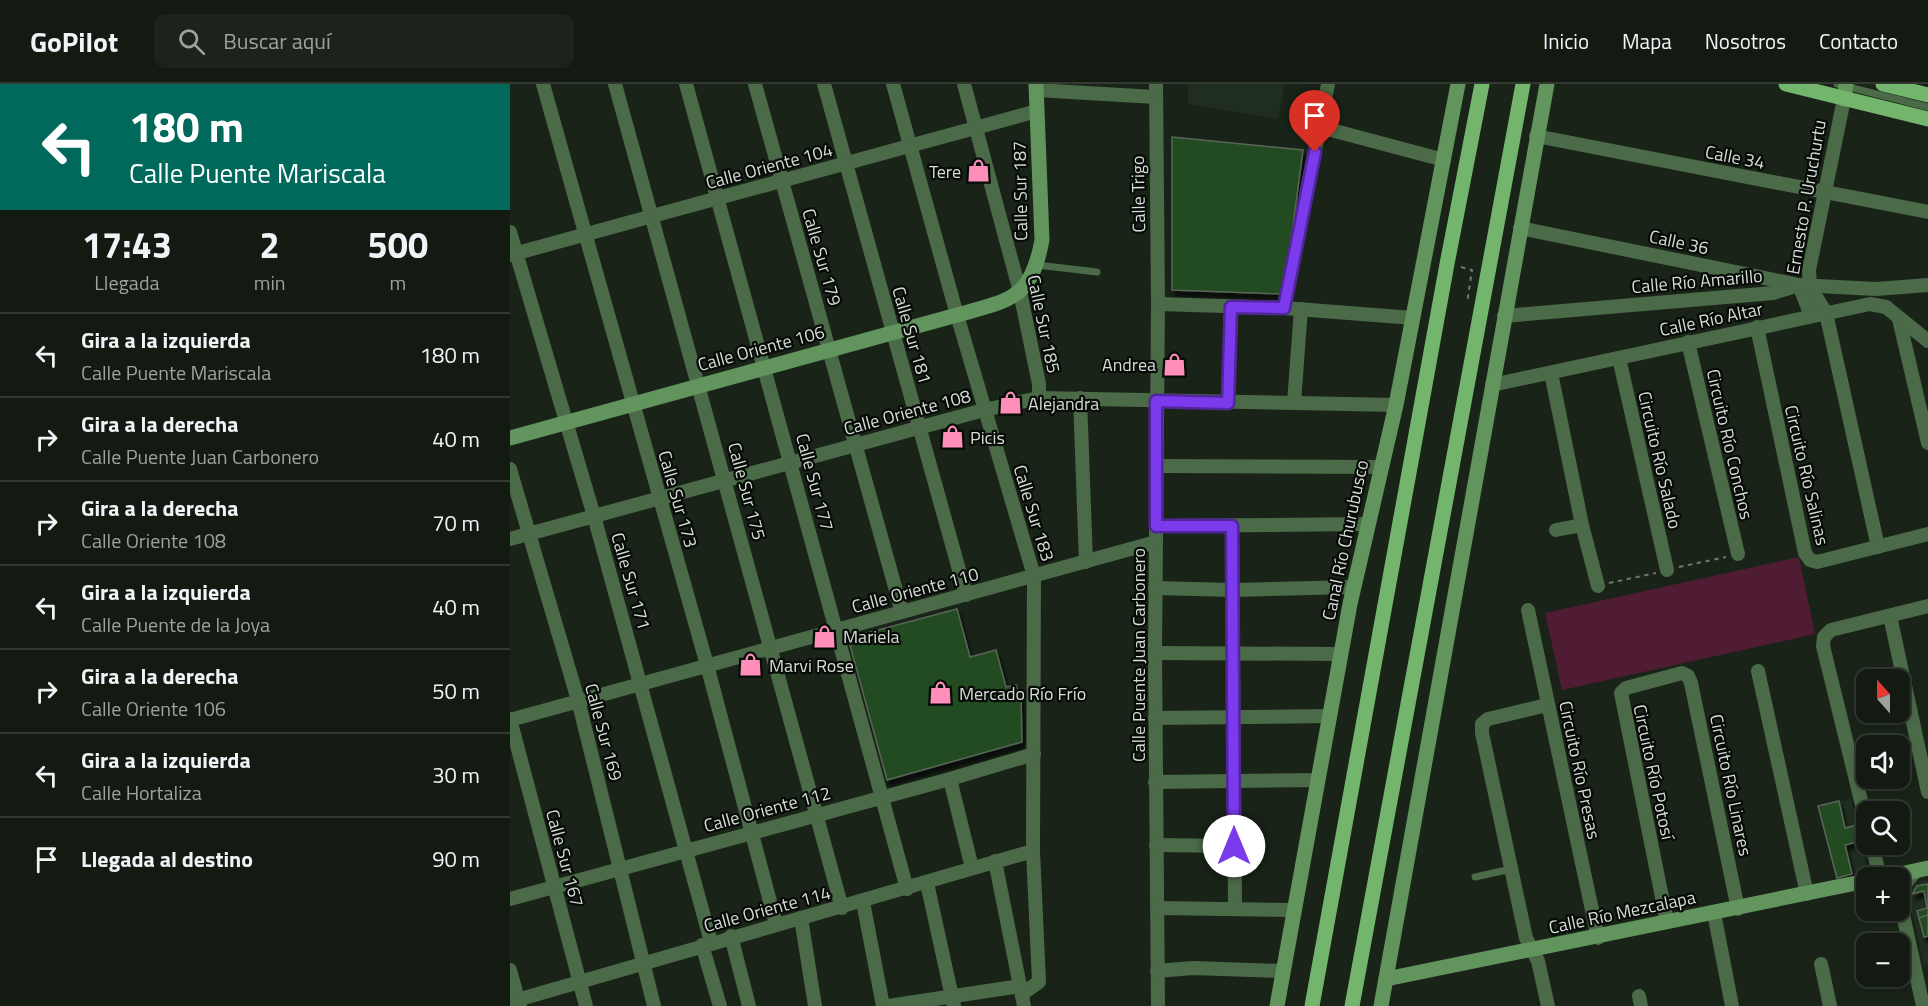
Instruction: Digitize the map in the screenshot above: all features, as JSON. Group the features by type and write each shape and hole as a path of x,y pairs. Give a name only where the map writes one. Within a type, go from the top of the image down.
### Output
{"main road":[{"path":"1312,1006 1446,264 1482,84"},
{"path":"1352,1006 1523,84"},
{"path":"1786,84 1843,88 1928,119"},
{"path":"1883,84 1928,94"}],"street":[{"name":"Calle Sur 173","path":"543,84 707,665 776,924"},
{"name":"Calle Sur 175","path":"615,84 842,908"},
{"name":"Calle Sur 177","path":"686,84 907,890"},
{"name":"Calle Sur 179","path":"755,84 853,445 902,612"},
{"name":"Calle Sur 181","path":"824,84 966,595"},
{"name":"Calle Sur 183","path":"894,84 984,410 1034,576 1033,851 1039,982 1022,995"},
{"name":"Calle Sur 185","path":"964,84 1020,292 1039,384 1039,398"},
{"path":"1284,308 1328,84"},
{"name":"Canal Río Churubusco","path":"1277,1006 1354,587 1396,405 1458,84"},
{"path":"1381,1006 1547,84"},
{"path":"1036,87 1155,91"},
{"name":"Calle Sur 187","path":"1020,292 1038,265 1042,240 1036,87"},
{"name":"Ernesto P. Uruchurtu","path":"1826,313 1805,286 1843,88"},
{"name":"Calle Trigo","path":"1155,91 1158,304"},
{"name":"Calle Oriente 104","path":"513,254 1037,111"},
{"path":"1320,127 1444,160"},
{"name":"Calle 34","path":"1536,136 1928,212"},
{"name":"Calle 36","path":"1520,228 1805,286"},
{"name":"Calle Sur 171","path":"510,232 513,254 594,516 641,683 686,850 720,1006"},
{"name":"Calle Río Amarillo","path":"1504,316 1773,293 1805,286 1876,289 1928,285"},
{"path":"1805,286 1810,316"},
{"name":"Calle Oriente 106","path":"510,438 957,315 1005,301 1020,292"},
{"path":"1158,304 1284,308 1413,318"},
{"name":"Calle Puente Juan Carbonero","path":"1158,304 1155,588 1158,1006"},
{"name":"Calle Río Altar","path":"1492,385 1870,304 1886,308 1928,340"},
{"path":"1228,403 1231,307"},
{"path":"1294,402 1301,309"},
{"path":"1826,313 1878,547"},
{"path":"1899,319 1928,443"},
{"name":"Circuito Río Salinas","path":"1757,327 1805,553 1810,560 1817,562 1928,534"},
{"name":"Circuito Río Conchos","path":"1688,342 1738,554"},
{"name":"Circuito Río Salado","path":"1619,358 1667,570"},
{"path":"1551,373 1582,525 1598,586"},
{"name":"Calle Oriente 108","path":"510,539 919,427 1039,398 1396,405"},
{"path":"1080,398 1086,562"},
{"path":"1156,466 1381,467"},
{"name":"Calle Sur 169","path":"510,469 578,700 654,1006"},
{"path":"1156,526 1367,524"},
{"path":"1556,530 1582,525"},
{"path":"1232,526 1235,908"},
{"name":"Calle Oriente 110","path":"510,720 1156,543"},
{"path":"1155,588 1233,590 1354,587"},
{"path":"1861,801 1823,646 1824,637 1831,630 1928,606"},
{"name":"Circuito Río Presas","path":"1528,610 1598,938"},
{"path":"1890,616 1928,792"},
{"path":"1155,653 1341,654"},
{"path":"1758,671 1807,894"},
{"name":"Circuito Río Linares","path":"1682,674 1688,676 1691,682 1738,909"},
{"name":"Circuito Río Potosí","path":"1667,922 1621,693 1626,688 1682,674"},
{"path":"1547,705 1488,719 1482,724 1482,733 1526,938 1538,961 1548,1006"},
{"path":"1155,718 1330,716"},
{"name":"Calle Sur 167","path":"510,720 586,1006"},
{"name":"Calle Oriente 112","path":"510,899 1034,754"},
{"path":"950,779 972,868"},
{"path":"1155,782 1318,780"},
{"path":"1156,845 1234,846"},
{"name":"Calle Oriente 114","path":"516,1002 731,936 907,890 994,861 1033,851"},
{"path":"888,1006 1022,995 994,861"},
{"path":"1922,870 1903,886 1900,901 1923,1006"},
{"path":"927,883 953,1001"},
{"name":"Calle Río Mezcalapa","path":"1386,979 1598,938 1856,883"},
{"path":"863,902 884,1006"},
{"path":"1158,908 1294,910"},
{"path":"1714,913 1732,1006"},
{"path":"801,918 815,1006"},
{"path":"731,936 749,1006"},
{"path":"1821,964 1830,1006"},
{"path":"1157,971 1193,968 1282,971"},
{"path":"510,970 516,1002"}],"lane":[{"path":"1843,88 1928,107"},
{"path":"1038,265 1097,272"},
{"path":"1475,877 1511,869"}],"path":[{"path":"1446,264 1472,270 1466,312"}],"shaded area":[{"path":"1188,84 1285,84 1278,119 1188,104"},
{"path":"1799,557 1815,634 1562,690 1545,613"},
{"path":"1851,799 1856,820 1856,855 1864,855 1866,863 1864,867 1856,867 1856,873 1836,879 1818,806"},
{"path":"1928,880 1928,966 1924,967 1910,901 1910,889 1915,883"}],"building":[{"path":"1172,137 1303,150 1284,294 1172,290"},
{"name":"Mercado Río Frío","path":"957,609 970,657 996,650 1006,687 1016,685 1021,699 1022,742 887,780 848,638"},
{"path":"1839,801 1845,828 1856,825 1856,842 1845,845 1852,874 1837,878 1818,806"},
{"path":"1928,884 1928,915 1919,918 1917,911 1927,908 1924,891 1912,894 1917,886"},
{"path":"1928,915 1928,936 1924,937 1919,918"}],"place":[{"name":"Tere","path":"979,171"},
{"name":"Andrea","path":"1174,364"},
{"name":"Alejandra","path":"1010,403"},
{"name":"Picis","path":"952,437"},
{"name":"Mariela","path":"825,636"},
{"name":"Marvi Rose","path":"751,665"},
{"name":"Mercado Río Frío","path":"941,693"}],"route":[{"path":"1234,846 1232,526 1156,526 1156,401 1228,403 1231,307 1284,308 1315,152"}]}
